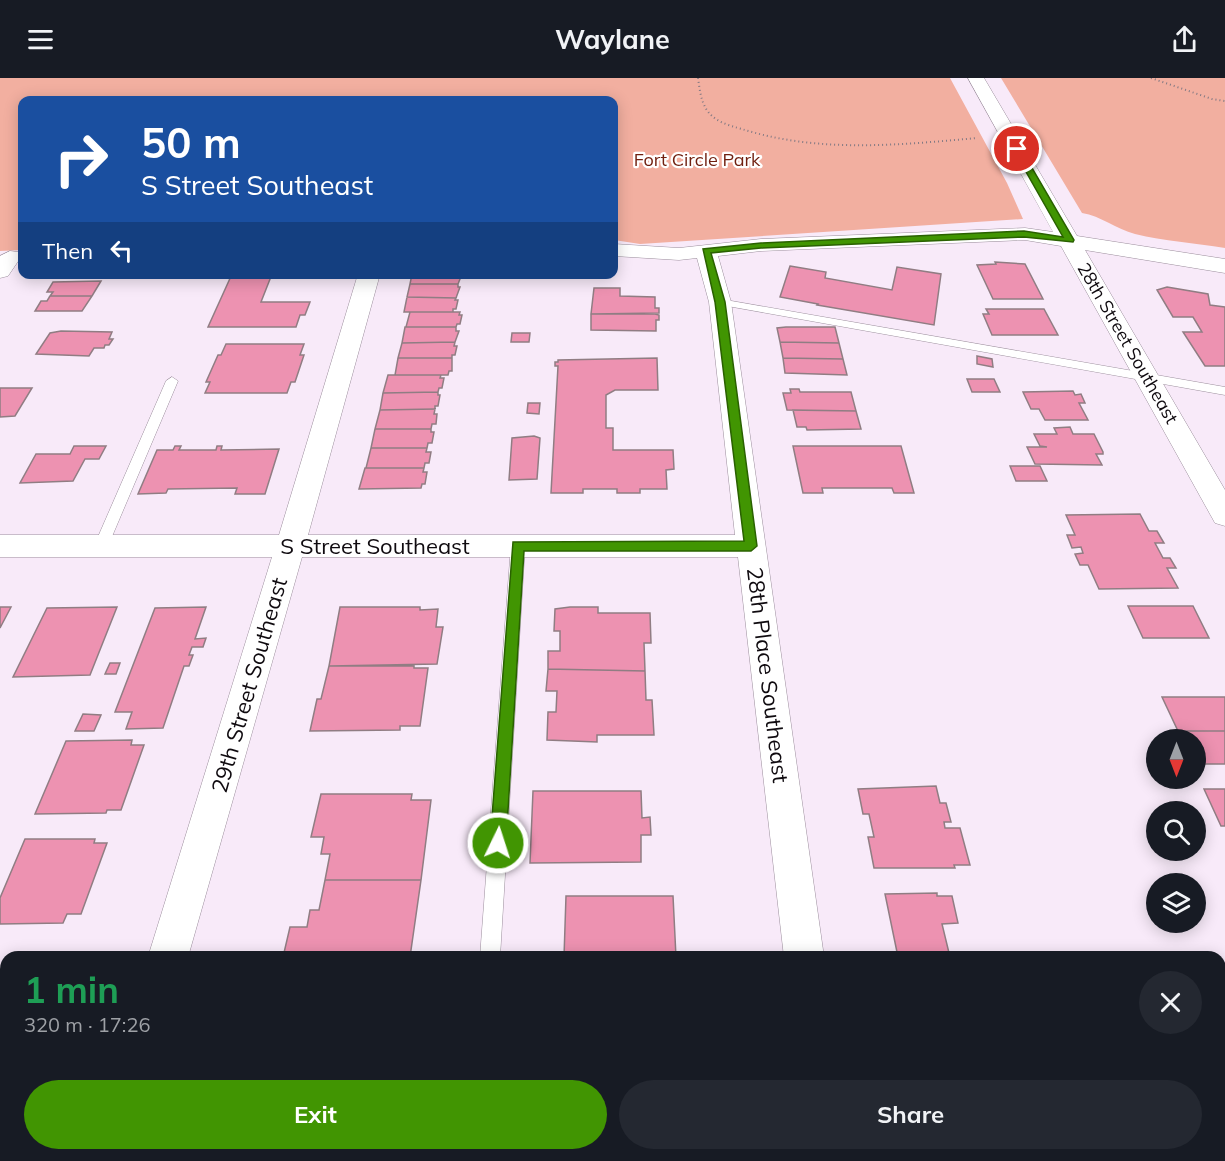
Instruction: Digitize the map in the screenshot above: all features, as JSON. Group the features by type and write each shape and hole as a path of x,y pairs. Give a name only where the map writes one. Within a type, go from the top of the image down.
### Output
{"street":[{"name":"28th Street Southeast","path":"976,78 1225,515"},
{"path":"618,250 679,254 761,245 1024,234 1225,266"},
{"name":"28th Place Southeast","path":"706,251 720,302 803,951"},
{"name":"29th Street Southeast","path":"170,951 368,279"},
{"name":"S Street Southeast","path":"0,546 751,546"}],"lane":[{"path":"720,302 1225,391"},
{"path":"101,546 172,381"},
{"path":"490,951 518,546"}],"path":[{"path":"698,78 700,98 712,116 752,133 811,143 877,146 977,138"},
{"path":"1151,78 1212,99 1225,101"}],"green space":[{"name":"Fort Circle Park","path":"0,78 950,78 1007,183 1023,219 640,244 618,241 618,96 18,96 18,250 0,251"},
{"path":"1001,78 1225,78 1225,248 1135,234 1082,213"}],"building":[{"path":"995,262 1025,264 1043,299 993,299 977,265 996,264"},
{"path":"790,266 826,272 825,278 892,290 897,267 941,274 934,325 780,297"},
{"path":"230,279 270,279 261,302 310,302 305,315 300,315 296,327 208,327"},
{"path":"411,279 460,279 458,284 410,284"},
{"path":"101,281 92,296 50,296 53,292 47,292 53,282"},
{"path":"410,284 458,284 460,287 456,298 407,297"},
{"path":"1167,287 1208,294 1210,305 1225,307 1225,366 1205,366 1183,332 1202,332 1193,317 1173,317 1157,290"},
{"path":"594,288 620,288 620,296 655,297 655,308 659,308 659,313 591,314"},
{"path":"50,296 92,296 82,311 35,311 41,301 47,301"},
{"path":"407,297 456,298 455,300 458,300 453,312 404,312"},
{"path":"986,309 1044,309 1058,335 992,335 983,314 989,314"},
{"path":"410,312 460,312 459,315 462,315 460,324 456,327 406,327"},
{"path":"591,314 655,314 659,315 659,320 656,320 656,331 591,330"},
{"path":"405,327 456,327 456,331 459,331 455,342 402,343"},
{"path":"835,327 839,343 780,342 777,328"},
{"path":"61,331 112,332 109,339 113,339 104,348 94,348 89,356 36,354 50,333"},
{"path":"512,333 530,333 529,342 511,342"},
{"path":"455,342 454,346 457,346 452,358 398,358 402,343"},
{"path":"780,342 839,343 843,359 783,358"},
{"path":"226,344 304,344 300,355 304,355 295,382 291,382 287,393 205,393 210,382 206,382 218,355 221,355"},
{"path":"977,356 992,359 993,367 977,364"},
{"path":"398,358 452,358 452,371 449,371 448,375 395,375"},
{"path":"657,358 658,390 615,390 606,395 606,428 613,428 613,450 673,450 674,469 666,470 667,489 640,489 640,493 617,493 617,489 583,489 583,493 551,493 558,366 555,366 555,362 558,360"},
{"path":"783,358 843,359 847,375 785,373"},
{"path":"388,375 441,375 440,378 444,378 442,388 439,388 438,392 383,393"},
{"path":"967,379 994,379 1000,392 972,392"},
{"path":"0,388 32,388 15,416 0,417"},
{"path":"790,389 799,389 800,392 851,392 856,411 787,410 783,393 791,393"},
{"path":"1073,391 1075,395 1081,394 1085,403 1079,403 1088,420 1045,420 1039,409 1031,409 1023,392"},
{"path":"438,392 440,395 438,406 435,406 435,409 380,410 383,393"},
{"path":"528,403 540,403 539,414 527,413"},
{"path":"435,409 436,424 432,424 431,429 375,429 380,410"},
{"path":"793,410 856,411 861,429 807,430 806,427 797,427"},
{"path":"1070,427 1073,434 1094,434 1103,452 1103,454 1096,454 1102,465 1035,464 1027,447 1047,447 1040,446 1034,434 1057,434 1054,428"},
{"path":"375,429 431,429 431,432 434,432 432,443 428,443 427,448 371,448"},
{"path":"534,436 540,438 537,479 509,480 512,438"},
{"path":"74,446 106,446 99,459 85,459 73,481 20,483 36,454 70,454"},
{"path":"175,446 181,446 179,450 216,450 217,446 222,446 221,450 279,449 265,494 235,494 237,488 168,489 166,493 138,494 157,450 173,450"},
{"path":"793,446 901,446 914,493 894,493 892,488 822,488 823,493 803,493"},
{"path":"371,448 427,448 426,452 431,452 429,463 425,463 424,468 366,468"},
{"path":"1010,466 1040,466 1047,481 1016,481"},
{"path":"365,468 424,468 423,472 427,472 425,484 422,484 421,488 359,489"},
{"path":"1140,514 1149,531 1157,531 1164,543 1155,543 1163,558 1170,558 1176,568 1167,568 1178,588 1099,589 1088,565 1080,565 1075,554 1083,553 1081,547 1072,548 1067,535 1075,535 1066,515"},
{"path":"1128,606 1193,606 1209,638 1143,638"},
{"path":"0,607 11,607 0,628"},
{"path":"117,607 90,675 13,677 47,608"},
{"path":"206,607 195,639 206,638 203,647 192,647 189,655 193,655 189,666 184,666 163,728 126,729 132,712 115,712 155,608"},
{"path":"340,607 438,609 436,627 443,627 437,664 329,666"},
{"path":"598,607 598,613 650,613 651,643 644,643 645,671 548,669 548,651 560,651 560,631 554,631 555,609"},
{"path":"110,663 120,663 116,674 105,674"},
{"path":"329,666 428,668 420,726 400,726 400,730 310,731 317,699 321,699"},
{"path":"548,669 645,671 646,700 652,700 654,735 597,735 597,742 547,740 548,712 556,712 557,691 546,691"},
{"path":"1162,697 1225,697 1225,731 1177,729"},
{"path":"83,714 101,715 94,731 75,731"},
{"path":"1206,731 1225,731 1225,764 1206,764"},
{"path":"132,740 131,745 144,745 121,810 107,810 106,813 35,814 66,741"},
{"path":"936,786 940,803 946,803 951,822 944,822 945,828 960,828 970,865 954,865 955,868 874,868 868,837 874,837 869,814 863,814 858,789"},
{"path":"1204,789 1225,789 1225,826 1221,826"},
{"path":"533,791 641,791 642,818 650,817 651,835 641,835 641,862 530,863"},
{"path":"321,794 412,794 411,800 431,800 421,880 325,880 330,854 321,854 324,837 311,837"},
{"path":"25,839 95,839 94,843 107,843 81,914 67,914 63,923 0,924 0,898"},
{"path":"325,880 421,880 411,951 284,951 290,927 307,927 310,910 319,910"},
{"path":"937,893 937,896 952,896 958,923 942,924 949,951 897,951 885,894"},
{"path":"566,896 673,896 676,951 564,951"}],"route":[{"path":"498,843 518,546 751,546 720,302 706,251 761,245 1024,234 1069,240 1017,149"}]}
